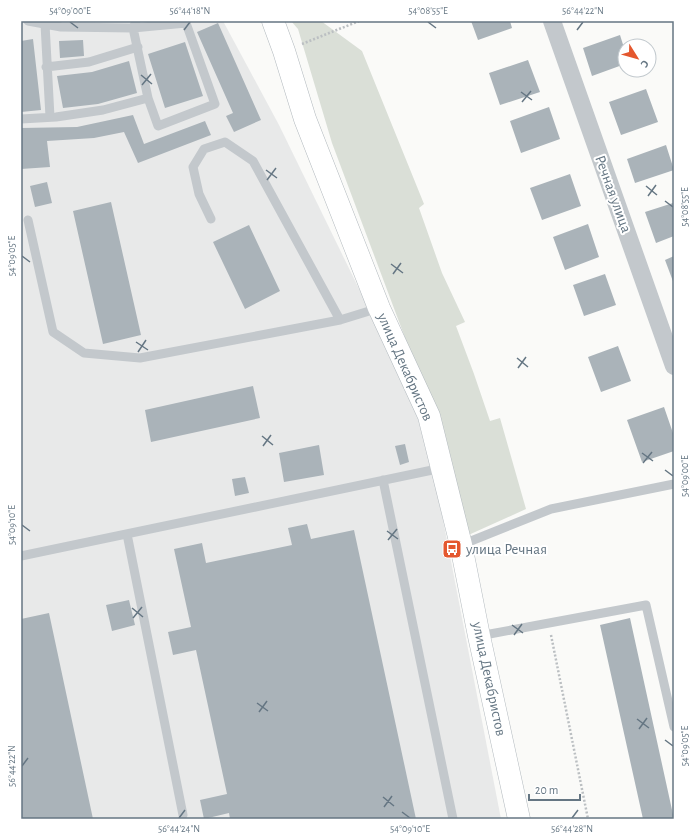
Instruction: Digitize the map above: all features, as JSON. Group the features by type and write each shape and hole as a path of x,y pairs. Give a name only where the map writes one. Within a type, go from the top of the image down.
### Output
{"street":[{"name":"улица Декабристов","path":"273,21 305,119 379,308 429,416 461,545 479,636 520,819"},
{"name":"Речная улица","path":"552,21 674,366"}],"lane":[{"path":"28,21 61,27 134,24 186,23 215,104 158,126 148,98 134,24"},
{"path":"44,24 50,117"},
{"path":"46,67 88,62 138,47"},
{"path":"21,119 103,110 148,98"},
{"path":"211,219 199,194 193,166 204,149 225,142 253,161 340,320"},
{"path":"28,220 53,332 84,353 140,358 340,320 379,308"},
{"path":"21,556 442,468"},
{"path":"383,480 453,819"},
{"path":"461,545 551,509 674,484"},
{"path":"126,534 183,815"},
{"path":"479,636 646,605 674,727"}],"path":[{"path":"284,51 359,21"},
{"path":"548,623 588,819"}],"shaded area":[{"path":"21,21 223,21 279,125 424,422 501,819 21,819"},
{"path":"291,21 321,21 362,51 424,204 419,208 442,273 465,322 456,326 490,421 500,418 526,509 464,537 434,415 332,143 298,29"}],"building":[{"path":"471,21 510,21 512,28 478,40"},
{"path":"218,23 261,120 234,132 226,116 233,113 197,32"},
{"path":"620,35 621,38 617,38 617,67 592,76 583,48"},
{"path":"33,39 41,110 21,112 21,41"},
{"path":"83,40 84,56 60,58 59,41"},
{"path":"185,42 203,96 165,108 148,54"},
{"path":"528,60 540,92 500,105 489,73"},
{"path":"129,61 137,93 98,104 63,108 57,76 92,72"},
{"path":"646,89 658,122 621,135 609,102"},
{"path":"549,107 560,139 521,153 510,121"},
{"path":"133,115 144,144 205,121 211,135 138,163 124,132 94,138 47,141 50,167 21,169 21,128 77,127"},
{"path":"666,145 674,170 635,183 627,159"},
{"path":"570,174 581,206 542,220 530,188"},
{"path":"47,182 52,203 35,207 30,186"},
{"path":"111,202 141,335 103,344 73,211"},
{"path":"673,203 674,236 656,243 645,212"},
{"path":"588,224 599,257 565,270 553,237"},
{"path":"249,225 280,291 245,309 213,242"},
{"path":"674,256 674,284 665,260"},
{"path":"605,274 616,305 584,316 573,285"},
{"path":"618,346 631,381 601,392 588,357"},
{"path":"253,386 260,418 151,442 145,410"},
{"path":"664,407 674,436 674,451 642,462 627,420"},
{"path":"405,444 409,462 400,465 395,446"},
{"path":"319,445 324,475 284,482 279,453"},
{"path":"245,477 249,493 235,496 232,479"},
{"path":"307,524 311,539 354,530 416,819 230,819 229,813 204,819 200,800 227,794 196,650 173,655 168,632 191,627 174,549 202,543 206,563 292,545 288,528"},
{"path":"129,600 135,625 112,631 106,605"},
{"path":"49,613 93,819 21,819 21,619"},
{"path":"630,618 674,819 643,819 600,625"}],"place":[{"name":"улица Речная","path":"452,549"}]}
